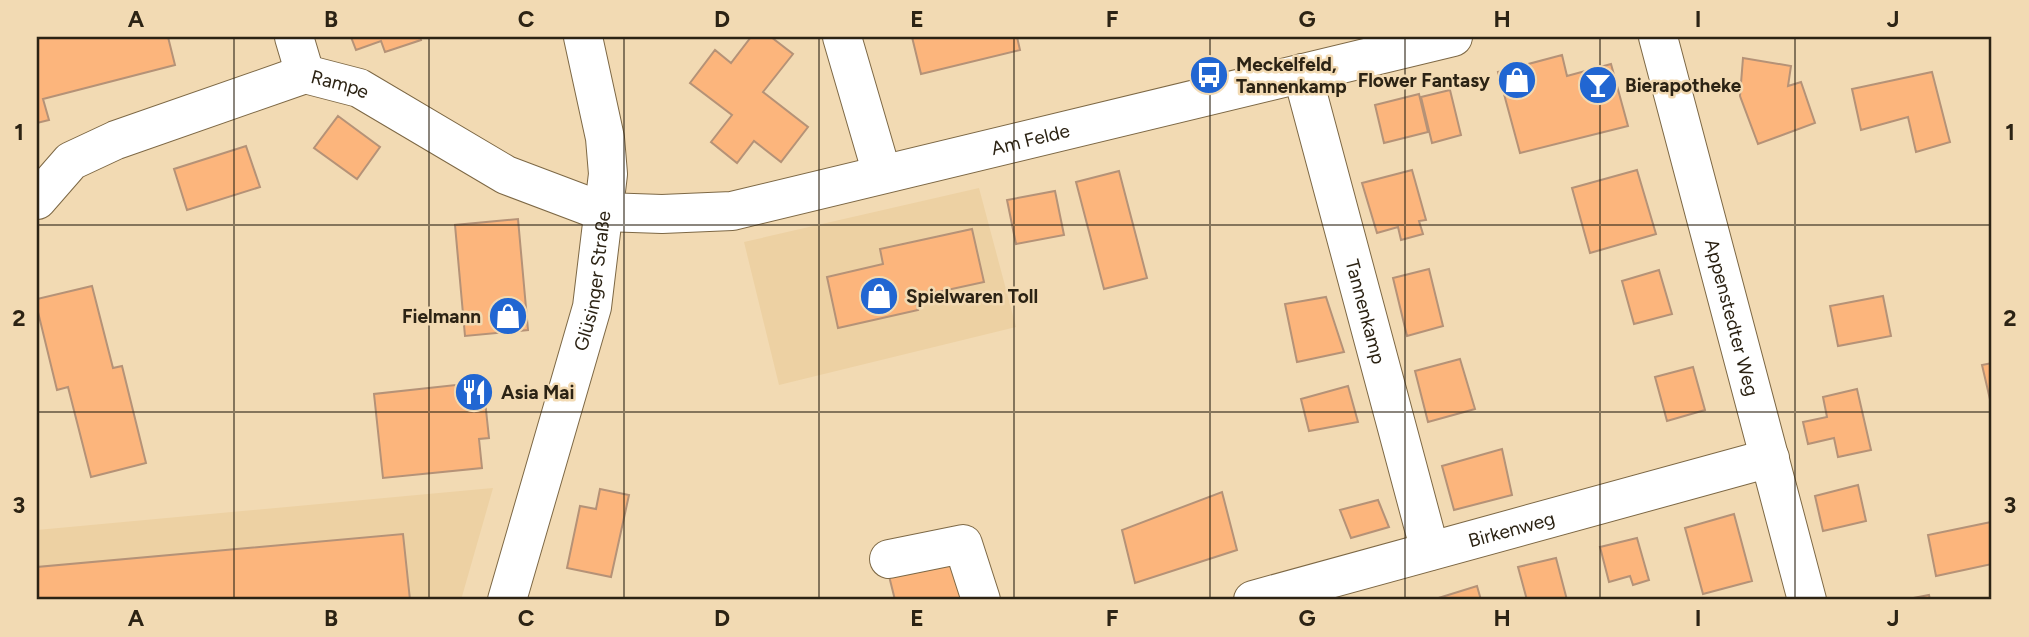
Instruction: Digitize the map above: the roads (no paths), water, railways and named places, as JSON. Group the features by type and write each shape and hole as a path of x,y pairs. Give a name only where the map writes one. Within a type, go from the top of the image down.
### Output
{"street":[{"path":"294,37 305,74"},
{"name":"Glüsinger Straße","path":"507,600 592,307 608,174 605,138 583,37"},
{"path":"842,37 882,174"},
{"name":"Am Felde","path":"604,212 662,214 732,211 1454,37"},
{"name":"Appenstedter Weg","path":"1658,37 1807,600"},
{"name":"Tannenkamp","path":"1302,73 1430,551"},
{"name":"Rampe","path":"37,200 71,161 116,140 305,74 359,88 506,175 604,212"},
{"name":"Birkenweg","path":"1264,599 1770,458"},
{"path":"889,559 963,544 981,600"}],"place":[{"name":"Meckelfeld, Tannenkamp","path":"1209,75"},
{"name":"Flower Fantasy","path":"1517,80"},
{"name":"Bierapotheke","path":"1598,85"},
{"name":"Spielwaren Toll","path":"879,296"},
{"name":"Fielmann","path":"508,316"},
{"name":"Asia Mai","path":"474,392"}]}
